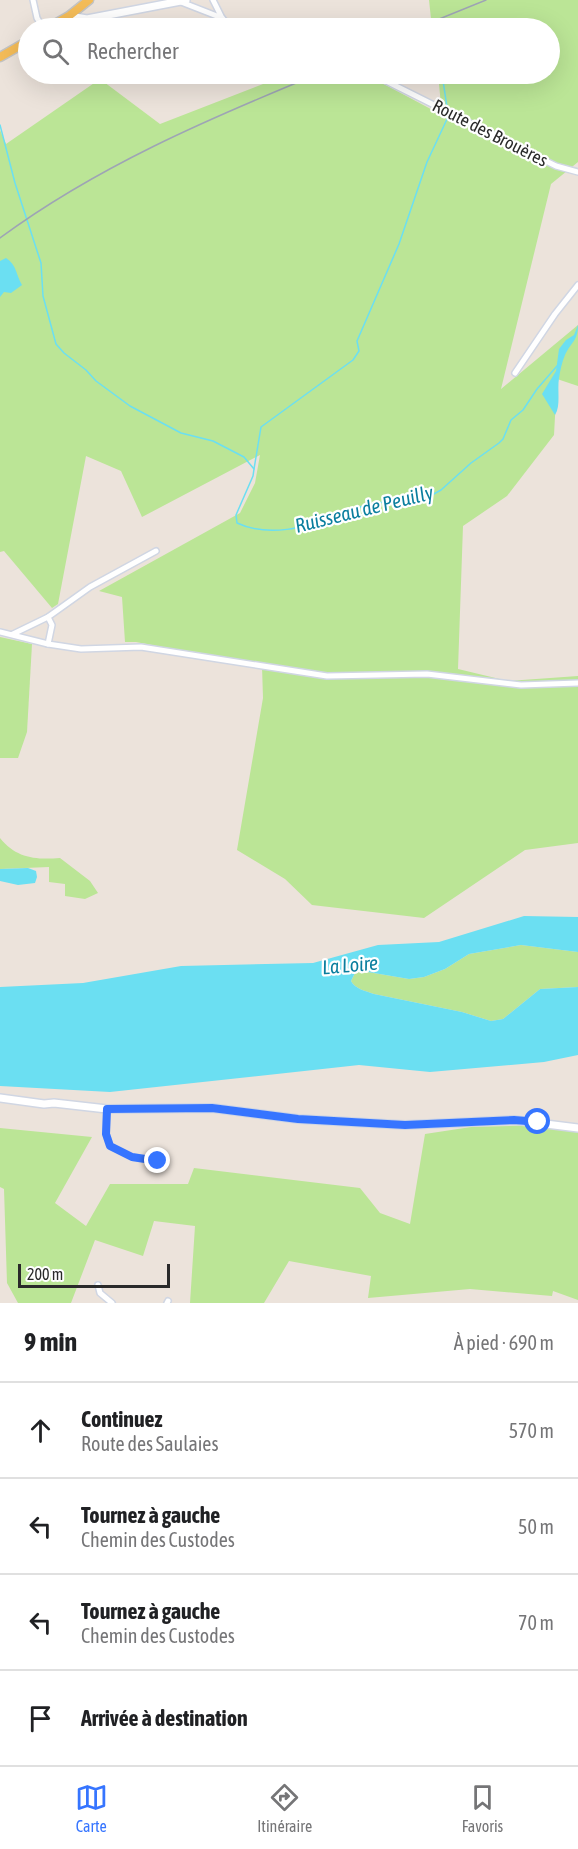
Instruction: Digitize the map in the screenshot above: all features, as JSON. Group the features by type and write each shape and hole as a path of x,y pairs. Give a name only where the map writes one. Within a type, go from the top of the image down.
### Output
{"main road":[{"path":"66,18 89,0"},
{"path":"0,57 18,46"}],"street":[{"path":"33,0 37,18"},
{"path":"213,0 222,18"},
{"path":"92,18 184,1 222,18"},
{"path":"69,16 81,18"},
{"name":"Route des Brouères","path":"392,84 556,166 578,172"},
{"path":"515,373 555,314 578,285"},
{"path":"13,634 48,617 90,587 156,551"},
{"path":"48,617 52,625 48,644"},
{"path":"0,632 48,644 81,649 141,647 327,676 427,675 521,685 578,683"},
{"path":"0,1098 107,1109 212,1108 322,1121 405,1125 514,1120 578,1128"},
{"path":"107,1109 106,1134 110,1146 132,1157 158,1161"},
{"path":"98,1285 100,1293 112,1303"}],"green space":[{"path":"429,0 578,0 578,162 551,184 501,389 578,325 578,386 557,379 554,435 507,496 463,526 458,669 508,681 578,676 578,843 525,850 424,918 312,905 285,879 237,850 263,698 262,666 136,642 125,642 122,597 99,591 240,513 255,483 260,455 142,517 121,471 86,456 58,604 52,608 4,551 0,552 0,130 6,144 93,84 107,84 160,124 263,84 384,84 442,115 439,84 560,84 560,18 431,18"},
{"path":"0,637 32,644 27,732 18,758 0,758"},
{"path":"0,838 19,854 42,859 60,858 90,881 98,893 85,899 65,896 65,884 49,882 49,867 0,869"},
{"path":"521,945 578,952 578,987 540,989 503,1019 491,1021 462,1012 374,994 358,988 351,981 355,973 362,971 409,979 424,977 445,969 469,954"},
{"path":"542,1125 578,1130 578,1300 553,1291 552,1296 470,1289 368,1298 371,1276 289,1261 264,1303 190,1303 195,1226 154,1221 143,1256 95,1240 71,1303 18,1303 7,1283 4,1189 0,1187 0,1128 92,1137 55,1203 86,1226 110,1184 188,1184 194,1168 360,1188 380,1213 410,1224 425,1134 471,1127"}],"water":[{"path":"6,258 14,267 22,285 11,293 4,292 0,297 0,261"},
{"path":"578,325 575,338 561,366 558,407 555,415 542,394 556,371 559,349 566,340 574,335"},
{"path":"28,868 36,871 35,883 18,885 0,881 0,869"},
{"name":"La Loire","path":"524,916 578,917 578,952 521,945 469,954 445,969 424,977 409,979 362,971 355,973 351,981 358,988 374,994 462,1012 491,1021 503,1019 540,989 578,987 578,1055 544,1062 430,1072 359,1065 110,1092 0,1086 0,987 83,983 181,966 313,963 378,945 439,942"}],"waterway":[{"path":"444,84 447,107"},
{"path":"254,469 261,427 353,360 359,351 357,341 399,244 427,162 448,117"},
{"name":"Ruisseau de Peuilly","path":"0,125 15,183 41,263 43,296 56,344 96,381 130,406 181,433 213,441 244,457 254,469 236,515 237,523 262,530 287,529 325,521 380,502 432,495 503,439 511,420 523,410 557,366"}],"railway":[{"path":"442,18 486,0"},
{"path":"0,238 75,189 154,146 294,84"}],"route":[{"path":"158,1161 132,1157 110,1146 106,1134 107,1109 212,1108 298,1119 405,1125 480,1120 538,1122"}]}
